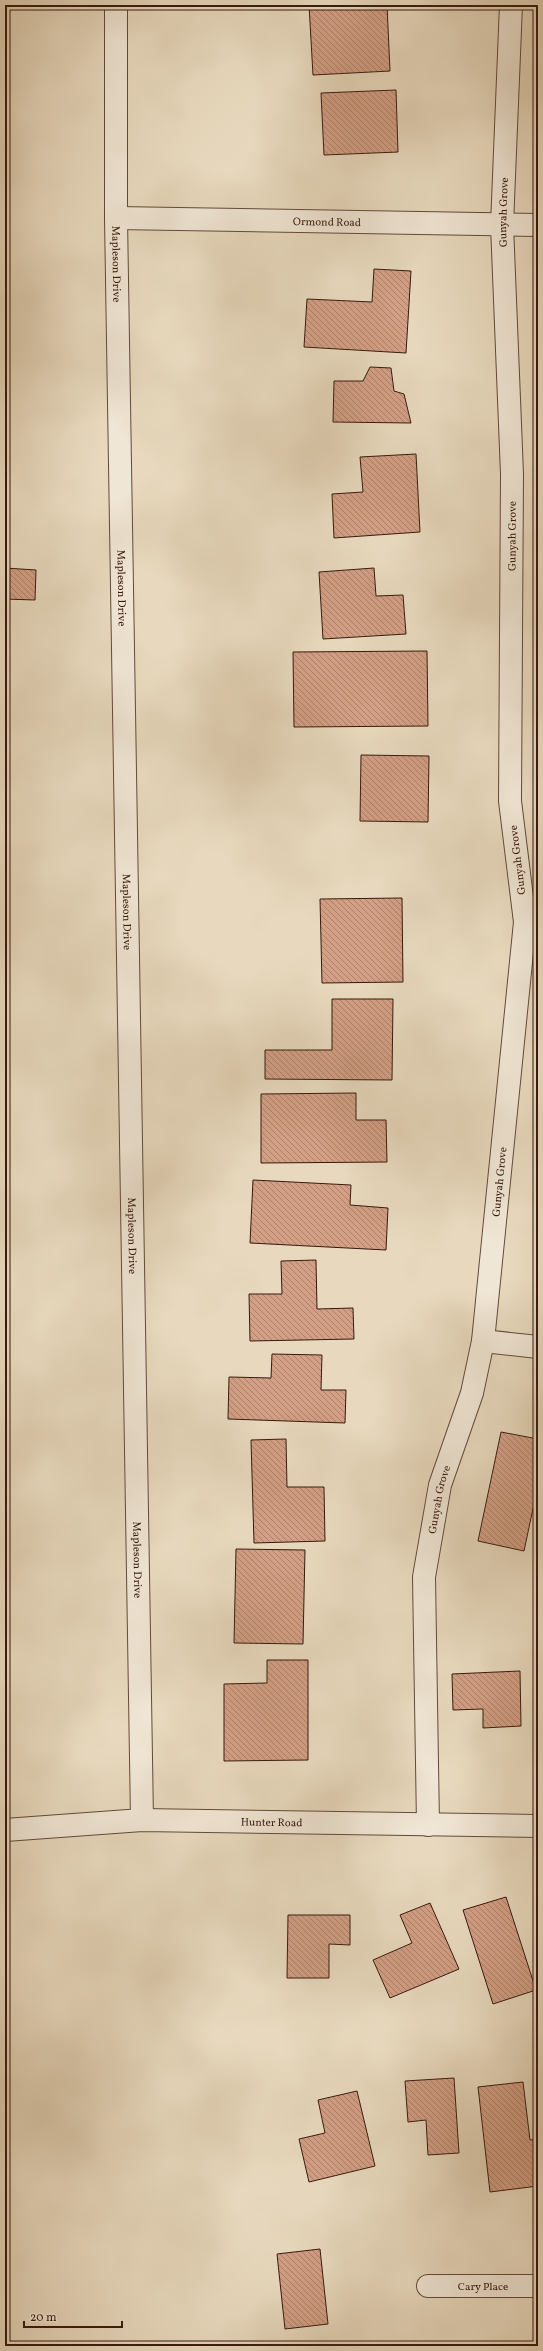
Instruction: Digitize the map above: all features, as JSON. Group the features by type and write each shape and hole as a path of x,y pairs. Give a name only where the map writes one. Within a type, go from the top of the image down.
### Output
{"street":[{"name":"Mapleson Drive","path":"116,5 116,218 142,1820"},
{"name":"Gunyah Grove","path":"428,1825 424,1578 440,1485 472,1393 483,1341 531,922 510,801 512,474 502,225 511,5"},
{"name":"Ormond Road","path":"116,218 538,225"},
{"path":"483,1341 538,1347"},
{"name":"Hunter Road","path":"5,1830 142,1820 538,1826"},
{"name":"Cary Place","path":"428,2286 538,2286"}],"building":[{"path":"309,5 387,5 390,71 313,75"},
{"path":"396,90 398,152 324,155 321,93"},
{"path":"5,262 8,262 5,440"},
{"path":"374,269 411,271 406,353 304,347 307,299 372,302"},
{"path":"370,367 391,368 394,391 404,394 411,423 333,422 334,381 363,381"},
{"path":"416,454 420,532 334,538 332,494 363,492 360,457"},
{"path":"5,568 36,570 35,600 5,599"},
{"path":"374,568 376,596 403,595 406,634 323,639 319,572"},
{"path":"427,651 428,726 294,727 293,652"},
{"path":"361,755 429,756 428,822 360,821"},
{"path":"402,898 403,982 322,983 320,899"},
{"path":"332,999 393,999 392,1080 265,1079 265,1050 332,1050"},
{"path":"356,1093 356,1120 386,1120 387,1162 261,1163 261,1094"},
{"path":"253,1180 351,1185 350,1205 388,1208 386,1250 250,1243"},
{"path":"316,1260 317,1309 353,1308 354,1339 250,1341 249,1294 282,1294 281,1261"},
{"path":"272,1354 322,1355 321,1390 346,1390 345,1423 228,1419 229,1377 271,1378"},
{"path":"501,1432 538,1439 538,1485 524,1551 478,1541"},
{"path":"286,1439 287,1487 324,1487 325,1541 254,1543 251,1440"},
{"path":"236,1549 305,1550 303,1644 234,1643"},
{"path":"267,1660 308,1660 308,1760 224,1761 224,1684 267,1683"},
{"path":"520,1671 521,1726 483,1728 483,1709 453,1710 452,1674"},
{"path":"506,1897 536,1990 493,2004 463,1910"},
{"path":"430,1903 459,1969 390,1998 373,1960 412,1943 400,1915"},
{"path":"288,1915 350,1915 350,1945 329,1944 329,1978 287,1978"},
{"path":"454,2078 459,2153 428,2155 426,2120 408,2122 405,2081"},
{"path":"523,2082 530,2140 538,2139 538,2186 490,2192 478,2087"},
{"path":"357,2091 375,2166 309,2182 299,2139 325,2133 318,2100"},
{"path":"320,2249 328,2324 285,2329 277,2254"}]}
